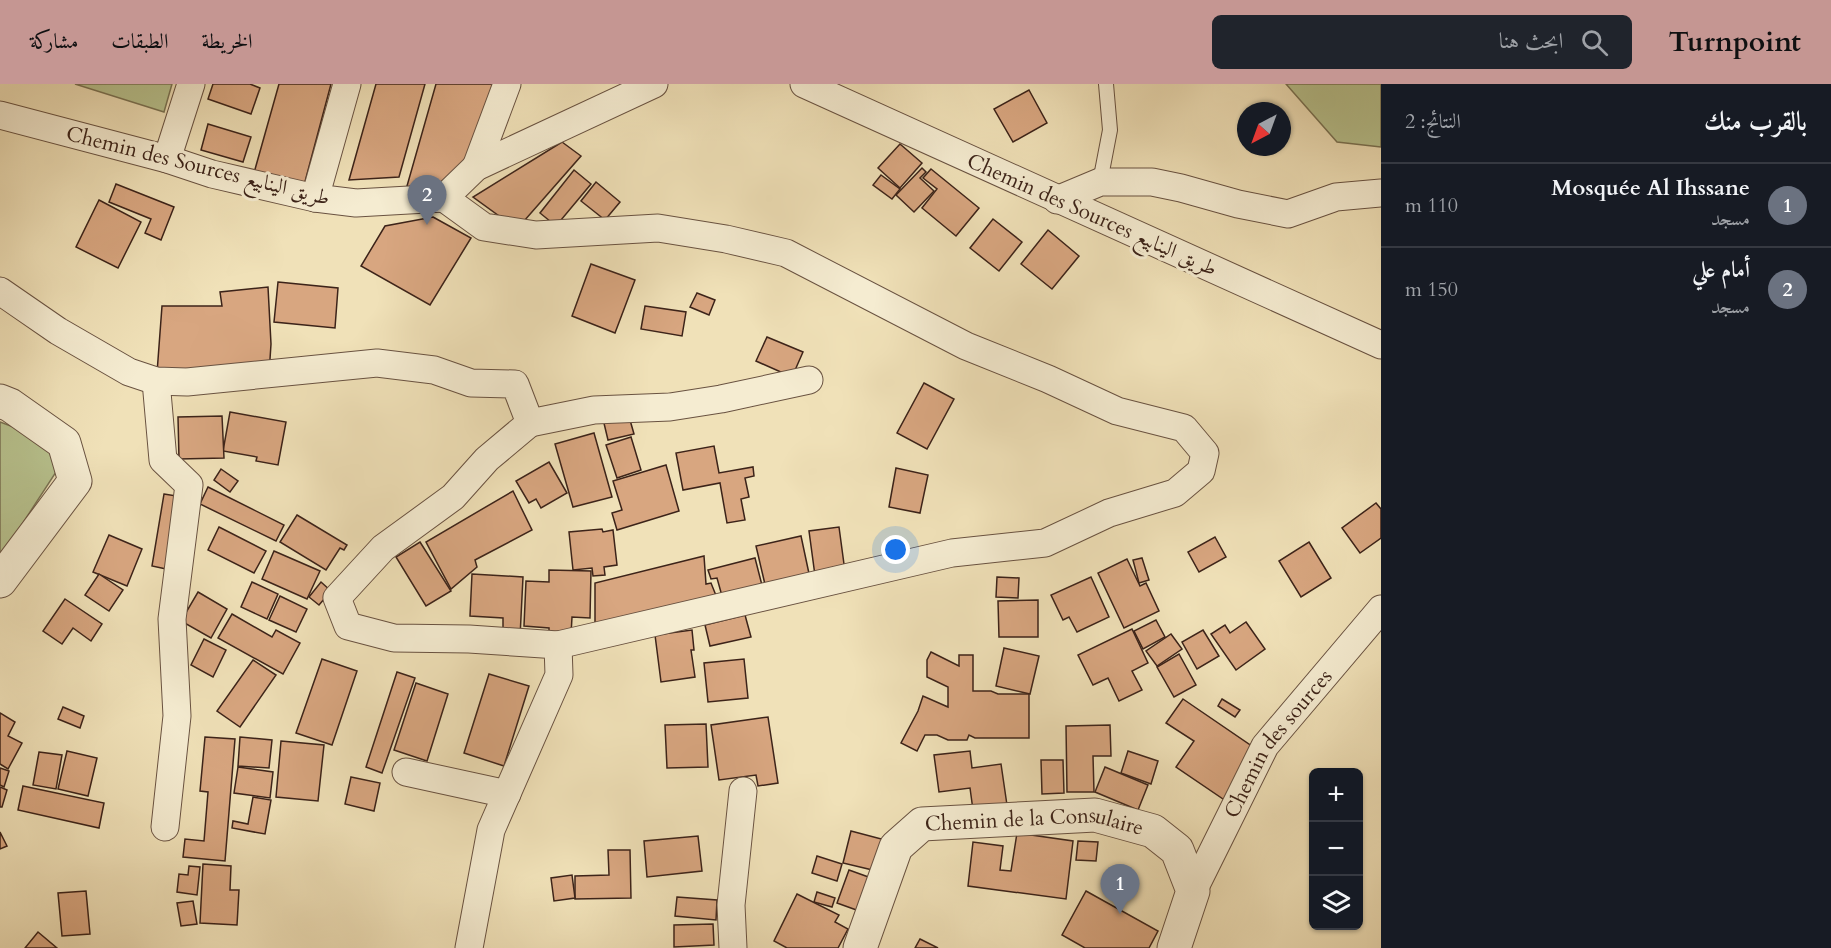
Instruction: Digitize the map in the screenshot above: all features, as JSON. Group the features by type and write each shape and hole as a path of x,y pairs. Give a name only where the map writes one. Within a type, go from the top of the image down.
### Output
{"street":[{"path":"167,159 191,84"},
{"path":"315,198 347,84"},
{"path":"476,167 507,84"},
{"path":"654,84 476,167 444,198 484,226 536,235 658,228 726,239 786,253 966,346 1048,379 1117,411 1184,428 1205,453 1201,471 1175,493 1109,513 1045,543 952,554 558,645 469,639 394,638 348,626 337,598 383,548 453,497 487,459 530,423 594,410 670,407 721,399 809,380"},
{"name":"Chemin des Sources طريق الينابيع","path":"804,84 1381,345"},
{"name":"Chemin des Sources طريق الينابيع","path":"0,115 167,159 212,174 315,198 356,203 444,198"},
{"path":"1057,200 1100,182 1152,182 1288,214 1336,197 1381,193"},
{"path":"0,291 58,331 129,372 156,381 187,382 377,363 388,364 434,370 471,383 515,384 530,423"},
{"path":"156,381 163,460 189,485 172,619 177,716 165,827"},
{"path":"0,401 10,405 64,443 75,481 0,580"},
{"name":"Chemin des sources","path":"1193,891 1265,746 1381,609"},
{"path":"468,948 491,830 560,675 558,645"},
{"path":"406,772 507,794"},
{"path":"734,948 730,905 743,791"},
{"name":"Chemin de la Consulaire","path":"860,948 896,847 922,824 1095,815 1153,831 1177,849 1193,891"},
{"path":"1174,948 1193,891"}],"lane":[{"path":"1100,182 1110,130 1106,84"}],"green space":[{"path":"75,84 172,84 164,112"},
{"path":"1286,84 1381,84 1381,147 1337,142"},
{"path":"0,422 45,439 58,469 0,558"}],"building":[{"path":"213,84 250,84 260,88 251,114 208,99"},
{"path":"279,84 331,84 302,193 252,180"},
{"path":"376,84 425,84 399,177 349,180"},
{"path":"436,84 494,84 457,182 405,193"},
{"path":"1029,90 1047,123 1013,142 994,109"},
{"path":"208,124 251,137 243,162 201,150"},
{"path":"562,142 581,156 517,229 473,197"},
{"path":"900,144 922,163 900,188 878,168"},
{"path":"922,168 926,172 920,178 934,191 914,212 896,195"},
{"path":"931,169 979,208 956,236 922,208 937,189 923,178"},
{"path":"574,170 591,184 556,226 540,213"},
{"path":"881,175 900,189 892,199 873,185"},
{"path":"596,182 620,202 605,220 581,201"},
{"path":"116,184 174,207 161,240 145,233 151,219 109,202"},
{"path":"99,200 141,222 118,268 76,247"},
{"path":"433,217 471,238 430,305 361,266 385,226"},
{"path":"993,219 1022,242 999,271 970,248"},
{"path":"1048,230 1079,256 1052,289 1021,264"},
{"path":"591,264 635,280 615,333 572,316"},
{"path":"278,282 338,288 335,328 274,322"},
{"path":"268,287 271,344 269,374 157,373 162,306 222,306 220,292"},
{"path":"697,293 715,300 709,315 690,307"},
{"path":"645,306 686,312 682,336 641,329"},
{"path":"767,337 803,352 792,377 756,361"},
{"path":"924,383 954,399 927,449 897,433"},
{"path":"230,412 286,422 278,465 256,461 257,457 223,451"},
{"path":"628,413 634,434 608,440 603,419"},
{"path":"222,416 224,458 179,459 178,417"},
{"path":"594,433 612,497 573,507 555,444"},
{"path":"631,437 641,470 617,478 606,445"},
{"path":"714,446 719,473 753,467 754,476 745,478 749,497 741,499 745,520 727,523 720,483 683,490 676,453"},
{"path":"549,462 567,493 541,508 536,499 529,503 516,481"},
{"path":"666,465 679,511 617,530 612,513 622,510 613,481"},
{"path":"896,468 928,475 920,513 889,507"},
{"path":"221,469 238,481 230,492 214,480"},
{"path":"208,487 284,525 276,541 200,504"},
{"path":"513,491 532,530 475,560 477,567 451,589 426,542"},
{"path":"164,494 183,497 171,570 152,566"},
{"path":"1376,503 1381,509 1381,538 1360,553 1342,528"},
{"path":"297,515 347,545 344,550 340,548 326,570 280,542"},
{"path":"219,527 266,551 254,573 208,550"},
{"path":"839,527 846,579 816,583 809,531"},
{"path":"602,529 603,532 613,530 617,565 604,567 605,575 593,576 592,568 573,570 569,532"},
{"path":"109,535 142,549 127,586 93,572"},
{"path":"801,536 811,583 767,593 756,546"},
{"path":"1215,537 1226,557 1199,572 1188,552"},
{"path":"420,542 451,591 426,606 396,557"},
{"path":"1309,542 1331,578 1301,597 1279,561"},
{"path":"274,551 320,571 307,599 262,579"},
{"path":"704,556 706,584 711,583 717,598 595,628 595,583"},
{"path":"755,558 764,593 724,603 717,578 711,579 708,570"},
{"path":"1142,558 1149,580 1139,583 1133,560"},
{"path":"1127,559 1140,586 1146,583 1159,611 1124,628 1098,573"},
{"path":"549,570 591,571 590,618 572,617 571,635 549,635 549,628 524,626 526,581 549,582"},
{"path":"99,574 123,590 109,611 85,595"},
{"path":"472,574 523,577 520,637 503,636 503,618 470,616"},
{"path":"997,577 1019,578 1018,598 996,597"},
{"path":"1091,577 1109,617 1077,632 1069,617 1063,620 1051,595"},
{"path":"252,582 278,594 267,619 241,607"},
{"path":"321,582 331,591 319,605 309,597"},
{"path":"198,592 227,609 211,638 181,621"},
{"path":"280,596 307,609 296,632 269,620"},
{"path":"65,599 102,624 91,641 73,628 62,644 43,631"},
{"path":"1038,600 1038,637 999,637 998,601"},
{"path":"232,614 272,637 276,630 300,643 283,674 218,638"},
{"path":"745,615 751,637 710,646 705,625"},
{"path":"1156,620 1165,637 1143,649 1134,631"},
{"path":"1246,622 1265,649 1236,670 1211,634 1225,625 1230,633"},
{"path":"1132,629 1148,663 1132,671 1142,690 1119,701 1108,678 1093,685 1078,655"},
{"path":"692,630 694,650 691,650 695,677 661,682 655,635"},
{"path":"1203,630 1219,656 1197,669 1182,642"},
{"path":"1171,634 1182,649 1157,666 1146,651"},
{"path":"204,639 226,650 213,677 191,665"},
{"path":"1004,648 1039,656 1030,694 996,686"},
{"path":"931,652 959,666 959,655 973,655 973,691 1029,694 1029,738 975,738 969,735 967,740 948,740 937,735 925,735 917,751 901,743 918,711 923,696 948,707 948,687 927,677 927,660"},
{"path":"1179,654 1196,685 1174,697 1157,667"},
{"path":"322,659 357,671 332,745 296,733"},
{"path":"744,659 748,698 708,702 704,663"},
{"path":"253,660 276,675 240,727 217,711"},
{"path":"397,672 415,678 382,773 366,767"},
{"path":"489,674 529,686 504,766 464,753"},
{"path":"416,683 448,694 427,761 394,750"},
{"path":"1183,699 1259,751 1226,801 1176,767 1194,741 1166,723"},
{"path":"1222,699 1240,710 1235,717 1218,706"},
{"path":"63,707 84,716 80,728 58,719"},
{"path":"0,713 15,722 8,736 22,743 8,769 0,764"},
{"path":"768,717 778,783 758,786 756,775 719,780 711,725"},
{"path":"706,724 708,767 667,768 665,725"},
{"path":"1110,725 1111,756 1093,756 1094,792 1067,792 1066,726"},
{"path":"205,737 235,739 225,861 183,857 185,839 204,841 208,792 200,791"},
{"path":"240,737 272,740 269,768 238,766"},
{"path":"281,741 324,745 318,801 276,797"},
{"path":"67,751 97,758 88,796 58,789"},
{"path":"970,751 972,768 1001,764 1007,805 973,810 970,788 939,792 934,755"},
{"path":"1128,751 1158,761 1151,784 1121,773"},
{"path":"39,752 62,755 56,789 33,785"},
{"path":"1041,760 1063,760 1064,793 1042,794"},
{"path":"238,767 273,772 270,798 234,793"},
{"path":"1105,767 1148,785 1138,810 1095,792"},
{"path":"0,768 9,771 4,787 0,785"},
{"path":"351,777 380,783 374,811 345,804"},
{"path":"23,786 104,803 99,828 18,810"},
{"path":"0,787 7,790 2,807 0,807"},
{"path":"253,797 271,800 265,834 232,828 233,821 248,824"},
{"path":"851,831 889,841 881,872 843,863"},
{"path":"0,832 7,846 0,849"},
{"path":"1017,833 1073,841 1066,899 968,886 973,842 1003,846 1000,870 1011,871"},
{"path":"698,836 702,871 647,877 644,841"},
{"path":"1078,841 1098,842 1096,861 1076,860"},
{"path":"608,850 630,850 631,898 575,899 575,876 609,875"},
{"path":"817,856 842,864 837,881 812,873"},
{"path":"203,864 231,866 230,890 239,890 237,925 200,923"},
{"path":"189,866 200,867 197,895 177,892 179,874 188,875"},
{"path":"849,870 874,879 862,912 837,903"},
{"path":"572,875 575,898 554,901 551,878"},
{"path":"86,891 90,934 62,936 58,893"},
{"path":"1086,891 1158,931 1149,948 1085,948 1062,935"},
{"path":"817,892 835,898 832,907 814,902"},
{"path":"797,894 839,915 835,922 848,929 838,948 787,948 774,941"},
{"path":"677,897 717,900 716,920 675,916"},
{"path":"193,901 197,924 181,926 177,903"},
{"path":"713,924 714,945 674,947 674,925"},
{"path":"38,932 57,948 25,948"},
{"path":"920,939 938,948 915,948"}],"place":[{"name":"أمام علي","path":"427,225"},
{"name":"Mosquée Al Ihssane","path":"1120,914"}]}
